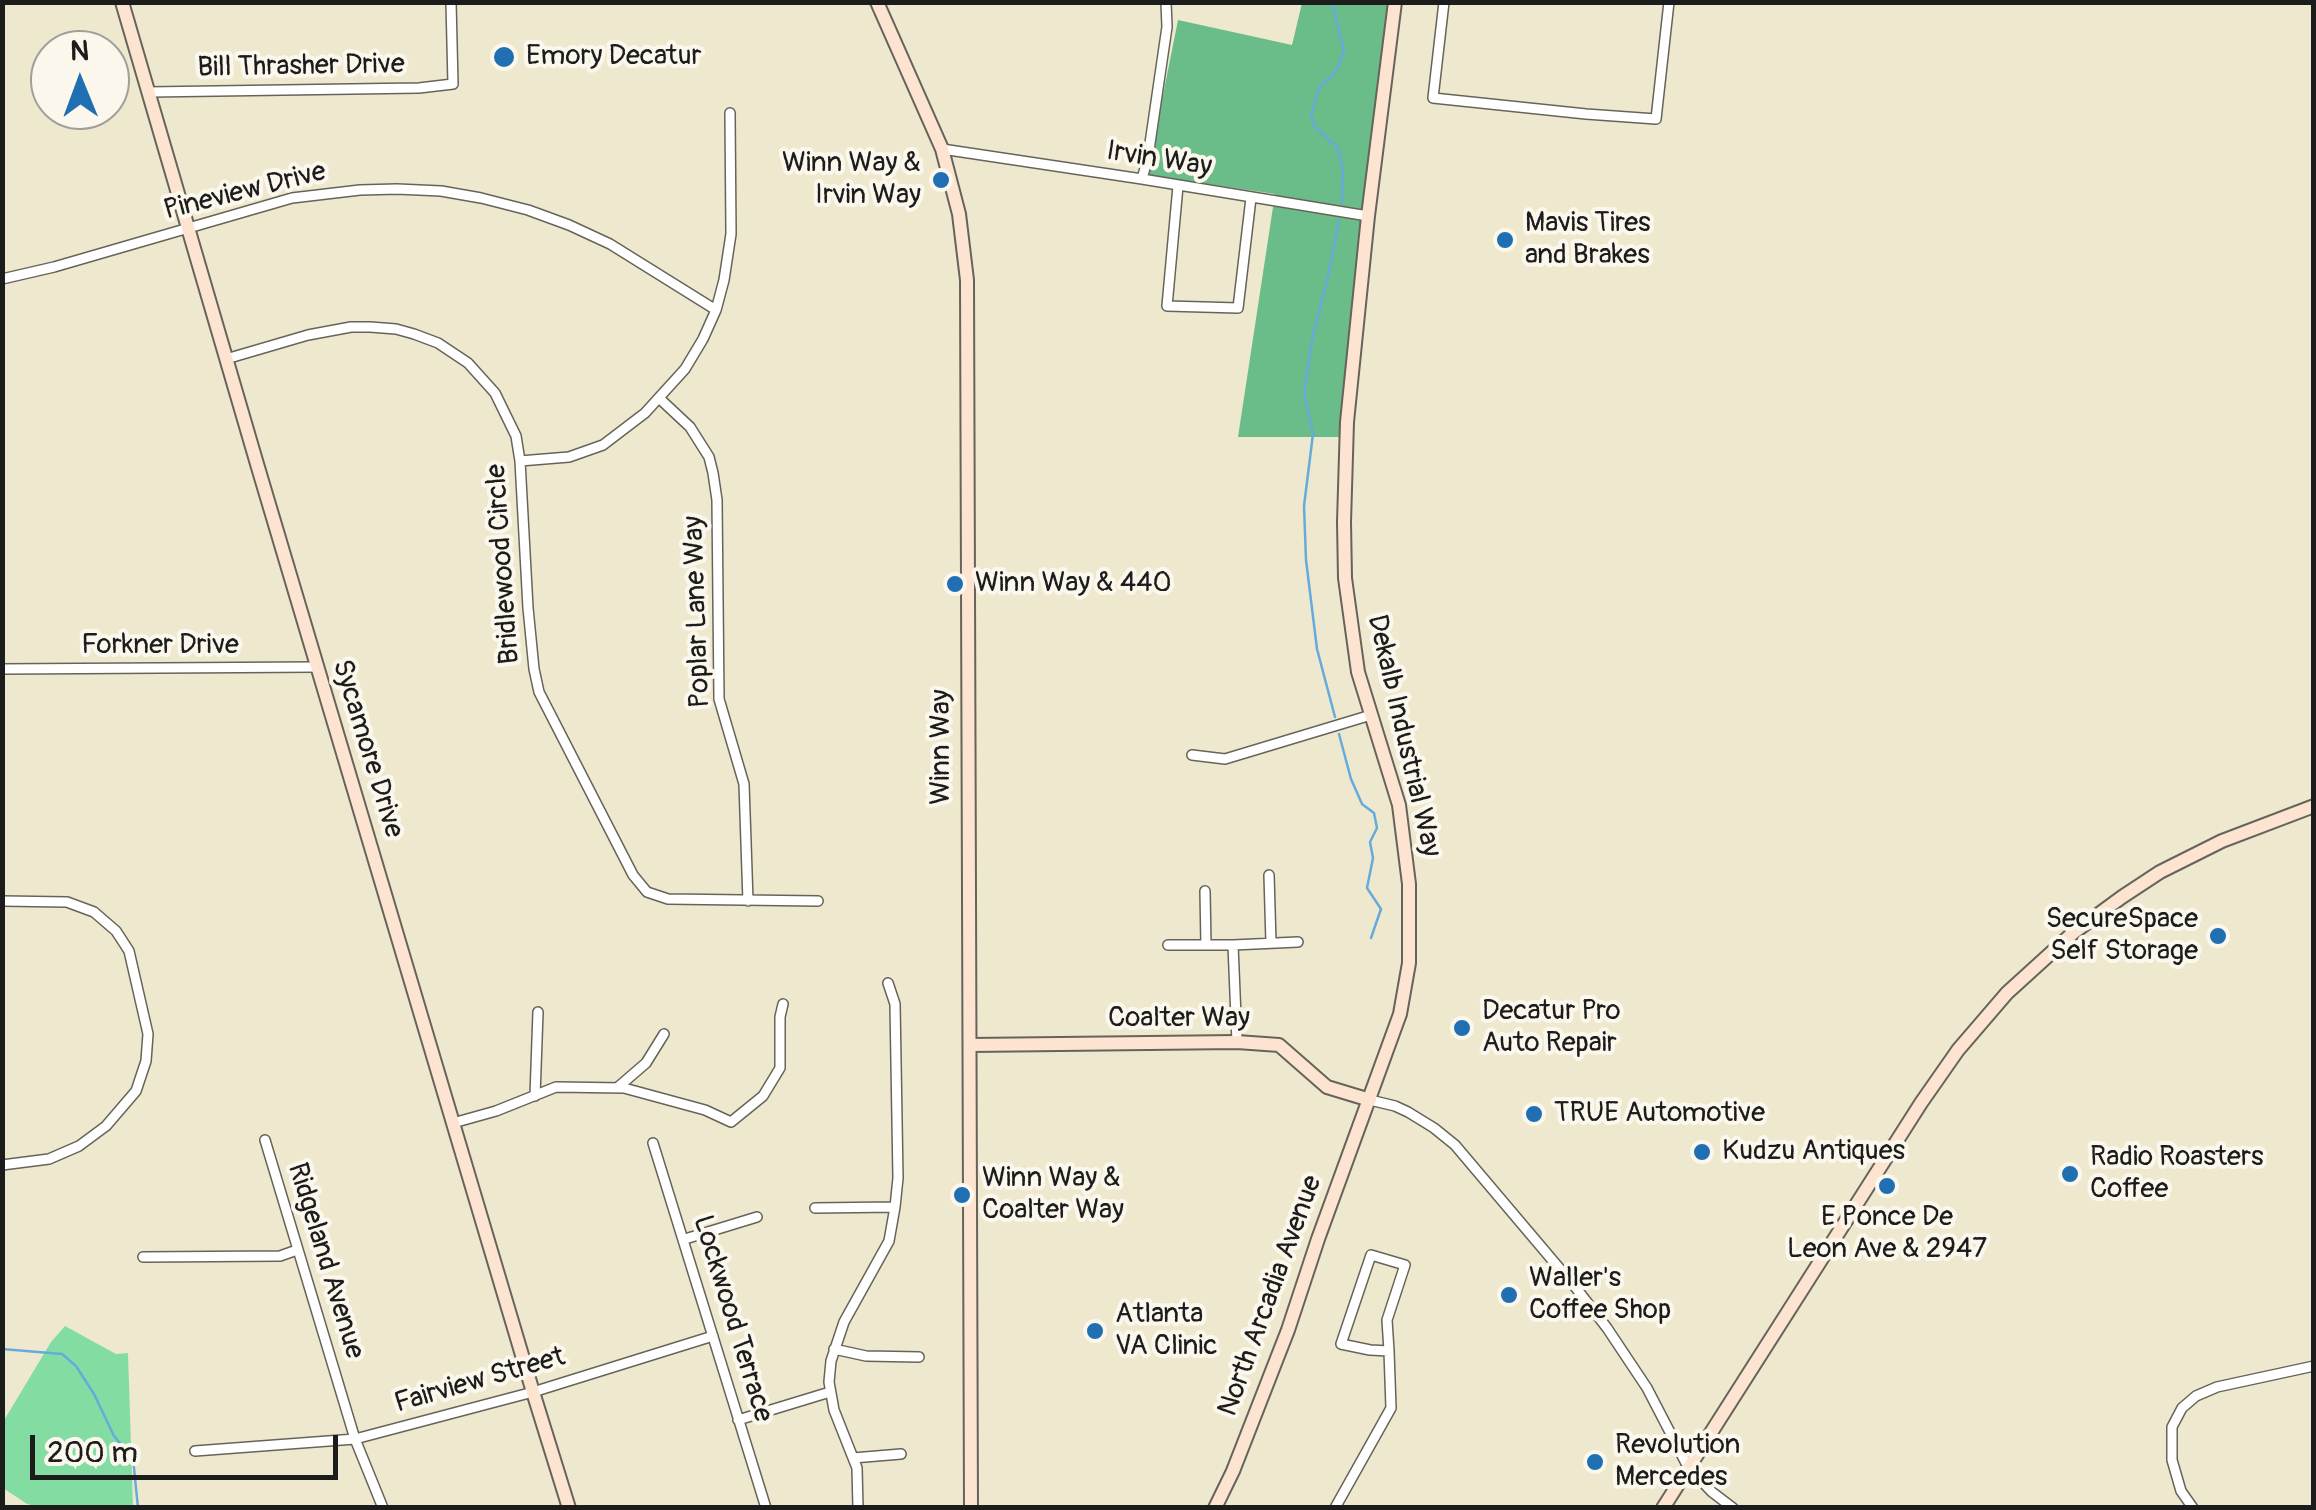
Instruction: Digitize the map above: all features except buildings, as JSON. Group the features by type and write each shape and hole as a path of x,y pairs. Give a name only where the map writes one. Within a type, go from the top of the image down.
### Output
{"street":[{"name":"Sycamore Drive","path":"122,2 569,1508"},
{"name":"Bill Thrasher Drive","path":"150,92 419,88 453,84 451,2"},
{"name":"Winn Way","path":"877,2 942,149 959,214 967,280 971,1508"},
{"path":"1142,179 1166,26 1166,2"},
{"name":"Dekalb Industrial Way","path":"1370,1100 1400,1014 1409,963 1410,884 1398,805 1358,672 1345,578 1344,522 1347,422 1395,2"},
{"path":"1444,2 1433,98 1656,119 1669,2"},
{"path":"520,461 569,457 603,445 659,398 685,369 704,338 716,310 731,234 730,113"},
{"name":"Irvin Way","path":"942,149 1368,216"},
{"path":"1178,186 1168,306 1238,308 1252,198"},
{"name":"Pineview Drive","path":"2,279 292,198 360,190 426,190 481,198 570,224 716,310"},
{"name":"Bridlewood Circle","path":"226,359 308,335 351,328 396,329 438,343 483,377 507,413 516,436 528,608 539,692 633,875 647,892 668,899 818,900"},
{"name":"Poplar Lane Way","path":"659,398 690,427 709,457 718,500 719,699 744,784 748,901"},
{"name":"Forkner Drive","path":"2,669 317,667"},
{"path":"1192,755 1225,759 1371,716"},
{"path":"1662,1508 1934,1084 2007,993 2092,918 2160,872 2222,841 2314,806"},
{"path":"1269,875 1271,944"},
{"path":"1205,892 1206,945"},
{"path":"2,901 67,902 94,912 116,931 129,951 148,1034 146,1061 136,1090 106,1126 79,1146 49,1159 2,1166"},
{"path":"1168,944 1298,942"},
{"path":"1234,945 1237,1042"},
{"path":"858,1508 858,1476 834,1410 830,1372 844,1322 889,1240 896,1207 895,1004 888,983"},
{"path":"453,1122 496,1111 556,1087 617,1088 705,1110 731,1122 763,1096 780,1068 783,1004"},
{"path":"535,1096 538,1012"},
{"path":"617,1088 646,1063 664,1034"},
{"name":"Coalter Way","path":"970,1045 1280,1044 1326,1087 1370,1100"},
{"path":"1370,1100 1394,1106 1434,1128 1455,1145 1590,1305 1626,1354 1688,1467 1733,1508"},
{"name":"North Arcadia Avenue","path":"1215,1508 1288,1330 1370,1100"},
{"name":"Ridgeland Avenue","path":"265,1140 355,1439 382,1508"},
{"name":"Lockwood Terrace","path":"653,1144 766,1508"},
{"path":"815,1208 896,1207"},
{"path":"684,1239 757,1216"},
{"path":"143,1257 280,1256 297,1250"},
{"path":"1336,1508 1391,1408 1387,1320 1405,1265 1371,1255 1341,1344 1388,1351"},
{"name":"Fairview Street","path":"195,1451 355,1439 532,1392 713,1336"},
{"path":"834,1349 866,1356 919,1357"},
{"path":"2193,1508 2171,1457 2172,1427 2182,1408 2196,1396 2217,1388 2314,1366"},
{"path":"738,1420 830,1392"},
{"path":"853,1458 901,1454"}],"green space":[{"path":"1302,3 1398,3 1376,159 1351,437 1238,437 1275,194 1147,175 1178,20 1292,45"},
{"path":"65,1326 116,1354 128,1353 133,1507 40,1507 27,1504 3,1488 3,1422 51,1342"}],"waterway":[{"path":"1332,2 1344,52 1335,73 1319,87 1311,116 1316,128 1338,148 1343,170 1342,203"},
{"path":"1335,717 1317,649 1306,560 1304,506 1313,434 1304,393 1339,220"},
{"path":"1339,734 1351,779 1362,804 1374,813 1377,828 1370,842 1373,858 1367,888 1381,909 1371,938"},
{"path":"2,1349 62,1354 76,1366 114,1436 133,1458 138,1508"}],"place":[{"name":"Emory Decatur","path":"504,57"},
{"name":"Winn Way & Irvin Way","path":"941,180"},
{"name":"Mavis Tires and Brakes","path":"1505,240"},
{"name":"Winn Way & 440","path":"955,584"},
{"name":"SecureSpace Self Storage","path":"2218,936"},
{"name":"Decatur Pro Auto Repair","path":"1462,1028"},
{"name":"TRUE Automotive","path":"1534,1114"},
{"name":"Kudzu Antiques","path":"1702,1152"},
{"name":"Radio Roasters Coffee","path":"2070,1174"},
{"name":"E Ponce De Leon Ave & 2947","path":"1887,1186"},
{"name":"Winn Way & Coalter Way","path":"962,1195"},
{"name":"Waller's Coffee Shop","path":"1509,1295"},
{"name":"Atlanta VA Clinic","path":"1095,1331"},
{"name":"Revolution Mercedes","path":"1595,1462"}]}
